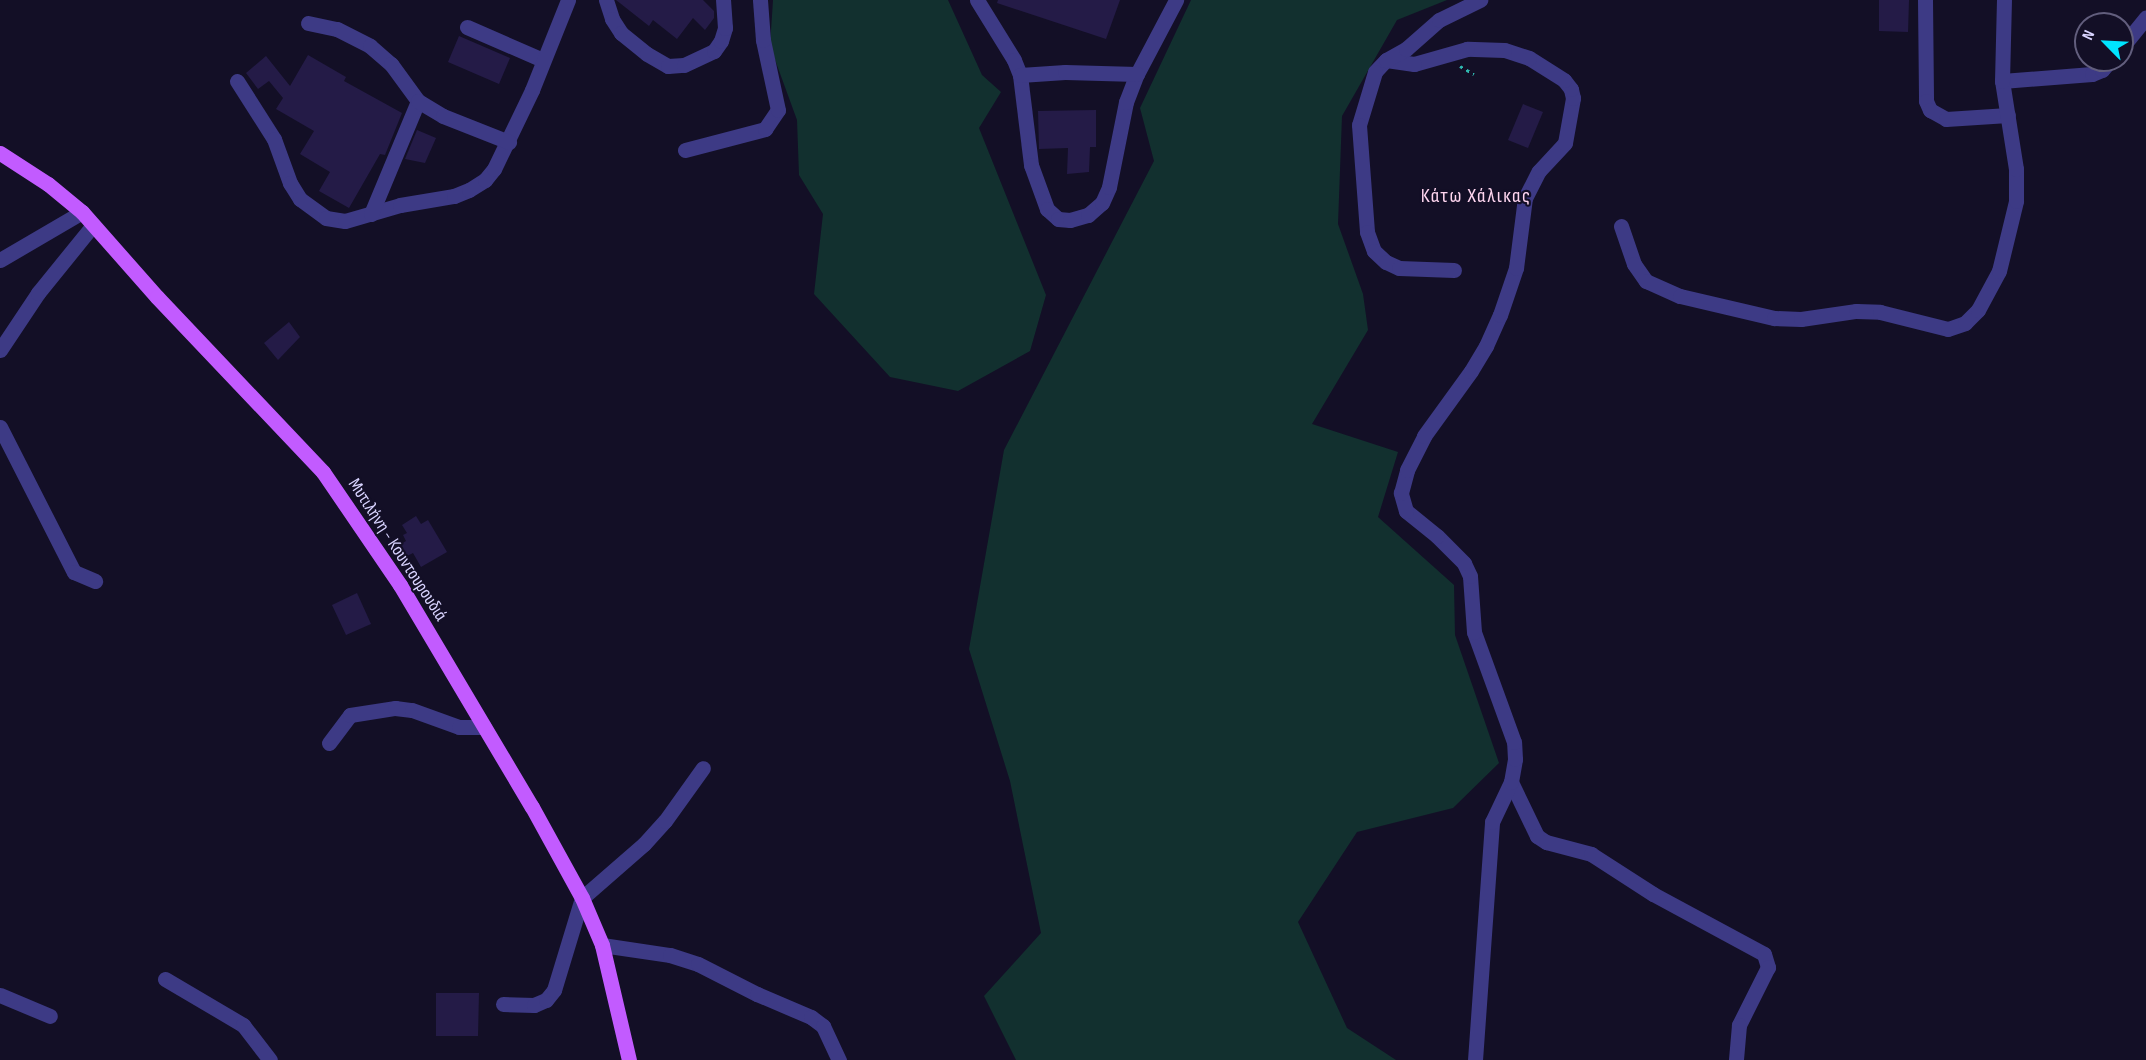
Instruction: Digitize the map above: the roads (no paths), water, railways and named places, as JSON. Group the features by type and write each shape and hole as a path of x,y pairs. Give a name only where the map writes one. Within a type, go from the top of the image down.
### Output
{"main road":[{"name":"Μυτιλήνη - Κουντουρουδιά","path":"0,153 48,184 82,212 157,297 323,472 400,585 582,898 602,945 629,1060"}],"street":[{"path":"237,81 273,139 290,183 300,199 326,218 345,221 400,205 469,190 485,180 509,142 568,0"},
{"path":"606,0 612,20 621,33 647,54 668,66 684,65 714,51 721,41 725,28 723,0"},
{"path":"685,150 765,129 778,110 763,40 760,0"},
{"path":"977,0 1014,60 1020,75 1031,165 1047,208 1058,219 1070,220 1088,215 1102,203 1109,187 1126,102 1137,74 1176,0"},
{"path":"1454,270 1399,268 1386,262 1374,251 1367,232 1359,125 1375,72 1386,60 1406,49 1439,20 1480,0"},
{"path":"1925,0 1926,101 1930,111 1946,119 2008,115"},
{"path":"1621,226 1634,264 1646,281 1680,297 1774,318 1801,319 1856,311 1872,312 1948,329 1965,323 1978,310 1999,271 2016,201 2016,169 2002,81 2004,0"},
{"path":"2134,32 2146,17"},
{"path":"308,23 337,28 370,46 390,64 418,101 443,116 509,142"},
{"path":"467,27 543,60"},
{"path":"1386,60 1414,64 1467,49 1484,47 1504,50 1529,58 1564,80 1571,89 1573,98 1565,143 1539,171 1525,198 1516,268 1500,315 1481,354 1424,436 1407,470 1401,493 1406,511 1451,549 1464,563 1470,576 1474,632 1514,742 1515,759 1511,782 1492,822 1475,1060"},
{"path":"1020,75 1065,72 1137,74"},
{"path":"2002,81 2097,72"},
{"path":"371,214 418,101"},
{"path":"0,260 82,212"},
{"path":"0,350 38,293 93,225"},
{"path":"0,427 74,572 95,581"},
{"path":"329,743 350,715 395,708 412,710 459,727 484,727"},
{"path":"503,1004 534,1005 546,1000 554,990 582,898 644,844 665,821 703,768"},
{"path":"1511,782 1537,836 1546,842 1591,854 1653,894 1764,954 1768,967 1739,1025 1736,1060"},
{"path":"602,945 670,955 698,964 757,994 811,1017 823,1026 839,1060"},
{"path":"165,979 243,1025 270,1060"},
{"path":"0,995 50,1016"}],"district":[{"name":"Κάτω Χάλικας","path":"1476,196"}]}
